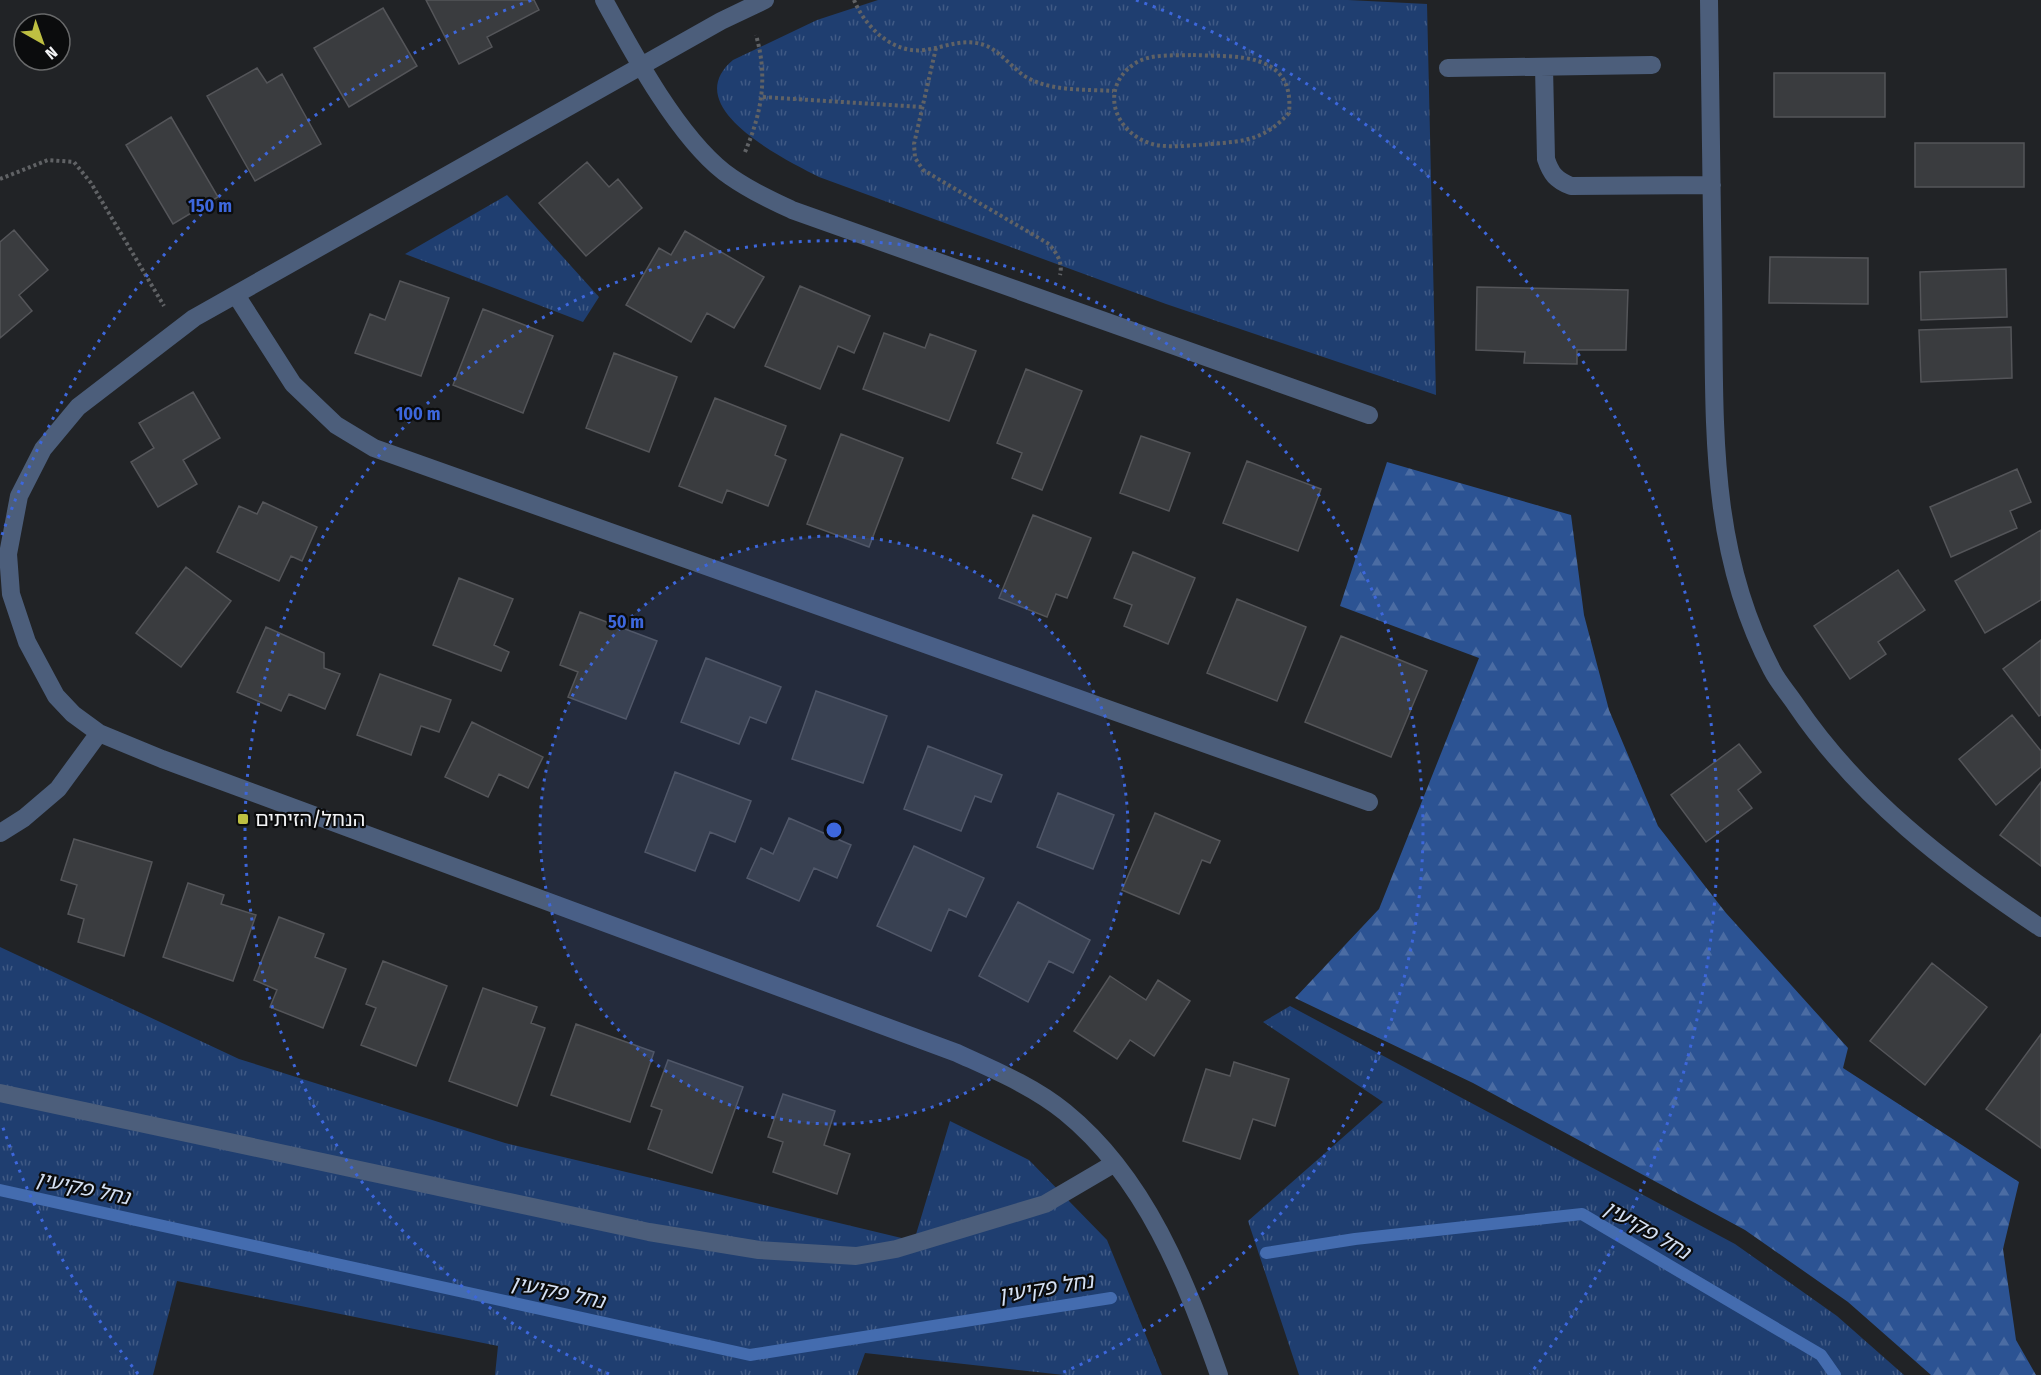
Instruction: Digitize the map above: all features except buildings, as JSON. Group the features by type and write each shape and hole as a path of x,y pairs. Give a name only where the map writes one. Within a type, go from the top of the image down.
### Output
{"street":[{"path":"604,0 641,66 680,122 724,172 757,193 792,210 1369,415"},
{"path":"765,0 641,66 236,295 178,330 78,407 42,449 19,496 8,554 12,594 27,642 56,696 73,714 99,733 173,764 957,1053 1016,1080 1064,1111 1115,1163 1140,1195 1198,1315 1219,1375"},
{"path":"1709,0 1717,451 1724,531 1745,610 1772,670 1816,735 1860,785 1935,853 2041,928"},
{"path":"1448,68 1652,65"},
{"path":"1544,67 1546,159 1551,173 1557,180 1571,186 1712,185"},
{"path":"236,295 293,384 336,425 374,448 1369,802"},
{"path":"0,833 24,818 58,789 99,733"},
{"path":"0,1094 649,1232 759,1250 856,1256 896,1249 1045,1204 1115,1163"}],"path":[{"path":"854,0 858,11 879,36 908,50 936,48 967,41 987,46 1024,76 1038,83 1054,87 1113,91"},
{"path":"734,178 758,123 763,97 764,68 748,8"},
{"path":"936,48 914,144 915,158 923,170 1049,244 1058,254 1062,267 1054,303"},
{"path":"1193,55 1257,59 1274,68 1286,83 1291,95 1289,113 1262,136 1244,142 1167,146 1137,138 1123,127 1114,108 1113,91 1121,76 1136,63 1156,56 1193,55"},
{"path":"763,97 922,107"},
{"path":"0,179 48,160 74,162 91,183 178,330"}],"green space":[{"path":"878,0 1348,0 1427,4 1436,395 1166,304 819,177 762,144 726,113 718,96 719,78 733,60 817,20"},
{"path":"507,195 599,297 583,322 405,254"},
{"path":"1387,462 1571,515 1584,615 1609,710 1658,826 1726,913 1848,1048 1843,1068 2019,1182 2003,1249 2016,1340 2036,1375 1931,1375 1848,1302 1745,1230 1473,1083 1295,998 1379,909 1479,658 1340,606"},
{"path":"0,947 239,1059 505,1143 914,1241 950,1121 1029,1160 1107,1240 1162,1375 1064,1375 865,1353 857,1375 495,1375 498,1346 177,1281 153,1375 0,1375"},
{"path":"1290,1006 1735,1244 1837,1316 1904,1375 1299,1375 1248,1221 1383,1102 1263,1022"}],"waterway":[{"name":"נחל פקיעין","path":"0,1190 750,1355 1111,1298"},
{"name":"נחל פקיעין","path":"1266,1253 1355,1239 1582,1214 1821,1355 1835,1375"}],"place":[{"name":"הנחל/הזיתים","path":"243,819"}]}
